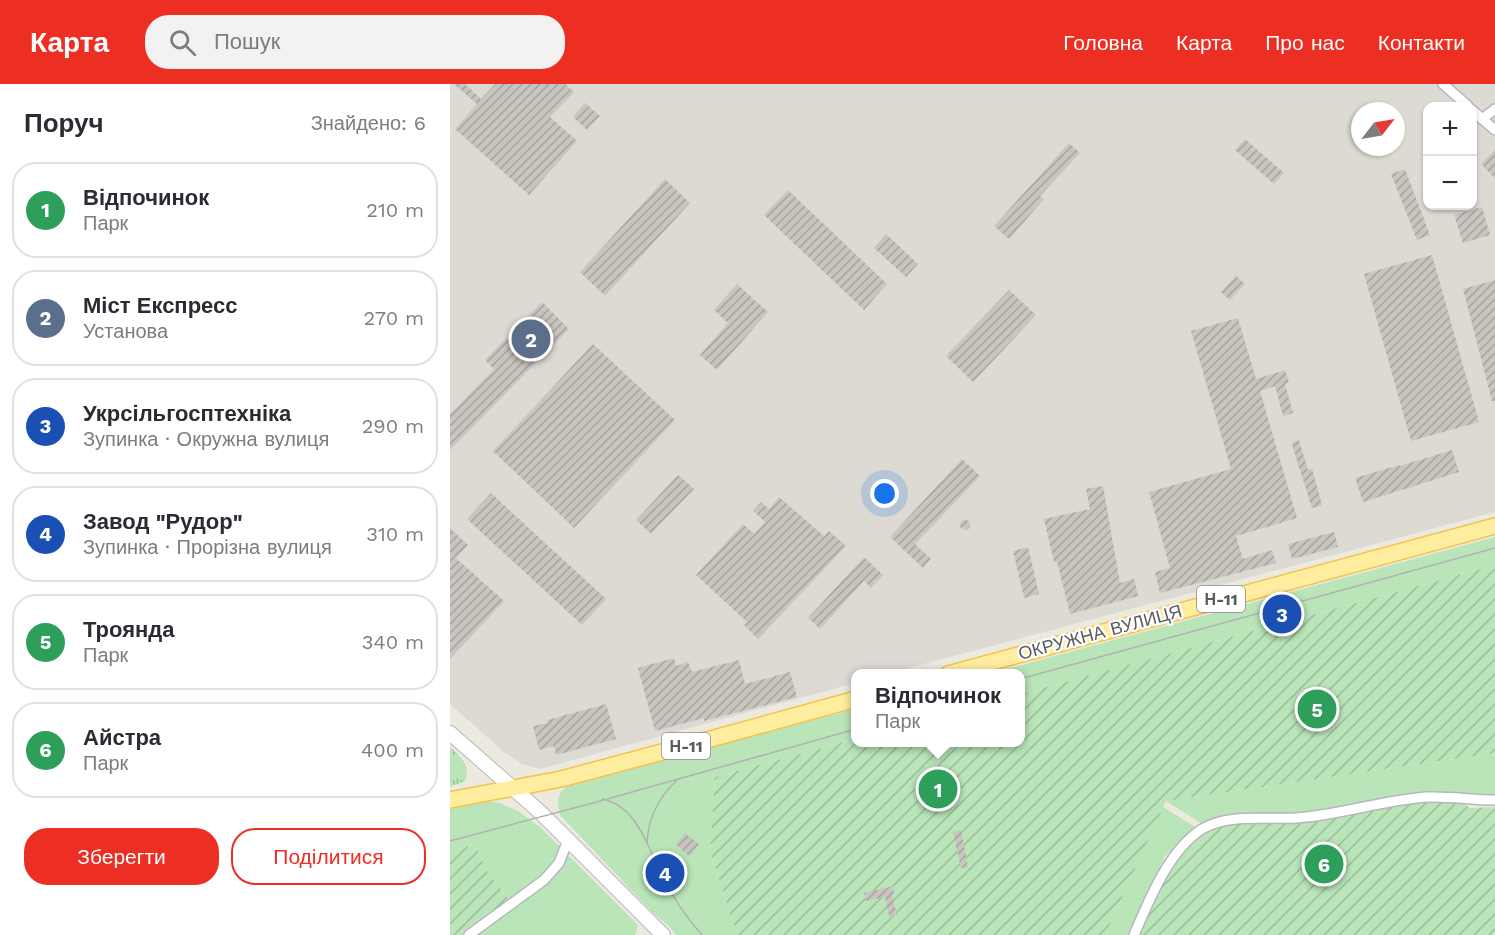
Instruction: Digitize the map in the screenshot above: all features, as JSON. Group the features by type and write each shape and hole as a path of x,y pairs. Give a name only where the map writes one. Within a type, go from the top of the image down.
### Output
{"main road":[{"name":"ОКРУЖНА ВУЛИЦЯ","path":"966,669 1495,526"},
{"name":"Н-11","path":"450,800 561,779 851,700"},
{"path":"450,733 514,788 663,935"}],"street":[{"path":"1443,84 1463,102"},
{"path":"1482,119 1495,109"},
{"path":"1477,114 1495,130"},
{"path":"1134,935 1148,903 1175,855 1193,836 1216,822 1299,818 1427,797 1495,800"},
{"path":"469,935 544,880 559,863 568,840"}],"shaded area":[{"path":"450,84 1495,84 1495,512 905,669 851,669 851,684 540,769 522,764 504,752 450,704"}],"green space":[{"path":"1495,537 1495,565 1025,693 1025,669 1007,669"},
{"path":"1495,565 1495,753 1166,801 1105,935 737,935 710,851 715,777 851,740 851,747 1025,747 1025,693"},
{"path":"851,710 851,740 715,777 710,851 737,935 676,935 560,815 558,798 569,785"},
{"path":"450,747 466,766 467,775 465,781 450,787"},
{"path":"1495,753 1495,796 1201,823 1166,801"},
{"path":"1426,800 1460,802 1470,808 1495,807 1495,935 1137,935 1148,908 1176,857 1195,837 1216,825 1348,813"},
{"path":"483,801 500,803 518,811 540,827 638,925 635,935 469,935 512,903 488,872 475,845 450,851 450,806"},
{"path":"1163,807 1197,828 1165,856 1131,935 1105,935"},
{"path":"475,845 488,872 512,904 469,935 450,935 450,851"}],"building":[{"path":"454,84 465,84 481,99 495,84 565,84 574,92 550,117 577,141 529,195 455,129 477,104"},
{"path":"585,103 600,116 587,130 573,117"},
{"path":"1245,139 1284,173 1274,184 1235,150"},
{"path":"1069,143 1080,153 1040,196 1044,199 1009,239 994,226"},
{"path":"1495,150 1495,178 1481,164"},
{"path":"1405,169 1430,235 1417,240 1391,174"},
{"path":"665,179 690,203 605,296 580,272"},
{"path":"788,190 887,284 864,310 764,215"},
{"path":"1482,207 1490,235 1463,243 1454,215"},
{"path":"886,234 918,264 906,277 874,248"},
{"path":"1432,255 1479,422 1411,441 1364,274"},
{"path":"1236,276 1245,284 1230,300 1221,292"},
{"path":"1495,280 1495,401 1492,401 1463,289"},
{"path":"737,284 768,312 717,370 700,355 728,323 714,310"},
{"path":"1009,290 1036,315 973,382 946,356"},
{"path":"542,302 569,329 450,450 450,414 494,369 485,360"},
{"path":"1238,318 1256,379 1285,370 1289,382 1285,384 1293,413 1283,416 1275,386 1260,391 1297,518 1236,536 1243,559 1272,550 1276,563 1160,593 1155,572 1170,568 1149,492 1231,469 1191,331"},
{"path":"593,344 675,420 574,528 493,451"},
{"path":"1299,440 1308,470 1312,469 1322,505 1312,508 1292,445 1293,442"},
{"path":"1452,450 1459,472 1363,502 1355,478"},
{"path":"962,459 980,476 915,544 931,559 923,568 890,537"},
{"path":"678,475 694,489 651,534 636,520"},
{"path":"1103,486 1120,583 1134,579 1138,596 1070,614 1044,519 1090,509 1086,489"},
{"path":"491,493 606,599 582,625 467,519"},
{"path":"779,497 824,536 829,531 846,546 758,639 744,625 747,622 696,575 743,524 754,534 765,522 753,511 761,502 769,509"},
{"path":"965,520 969,521 969,529 965,530 961,529 960,525 961,521"},
{"path":"450,528 468,545 456,558 504,601 450,659"},
{"path":"1334,532 1338,547 1292,559 1288,544"},
{"path":"1028,547 1039,594 1024,598 1013,551"},
{"path":"864,557 883,575 871,588 864,581 820,629 808,618"},
{"path":"674,658 676,666 688,662 692,672 739,660 745,684 790,672 797,697 655,731 638,668"},
{"path":"606,704 616,739 556,755 554,746 539,750 533,726"},
{"path":"961,830 968,867 961,868 953,832"},
{"path":"685,833 699,844 689,856 676,845"},
{"path":"893,886 894,894 892,895 897,915 889,916 885,897 866,901 864,893"}],"tram line":[{"path":"1025,678 1495,548"},
{"path":"450,841 851,730"},
{"path":"647,843 652,816 665,793 677,780"},
{"path":"602,799 625,810 633,819 671,892 702,935"}],"place":[{"name":"Міст Експресс","path":"531,339"},
{"name":"Укрсільгосптехніка","path":"1282,614"},
{"name":"Троянда","path":"1317,709"},
{"name":"Відпочинок","path":"938,789"},
{"name":"Айстра","path":"1324,864"},
{"name":"Завод \"Рудор\"","path":"665,873"}]}
